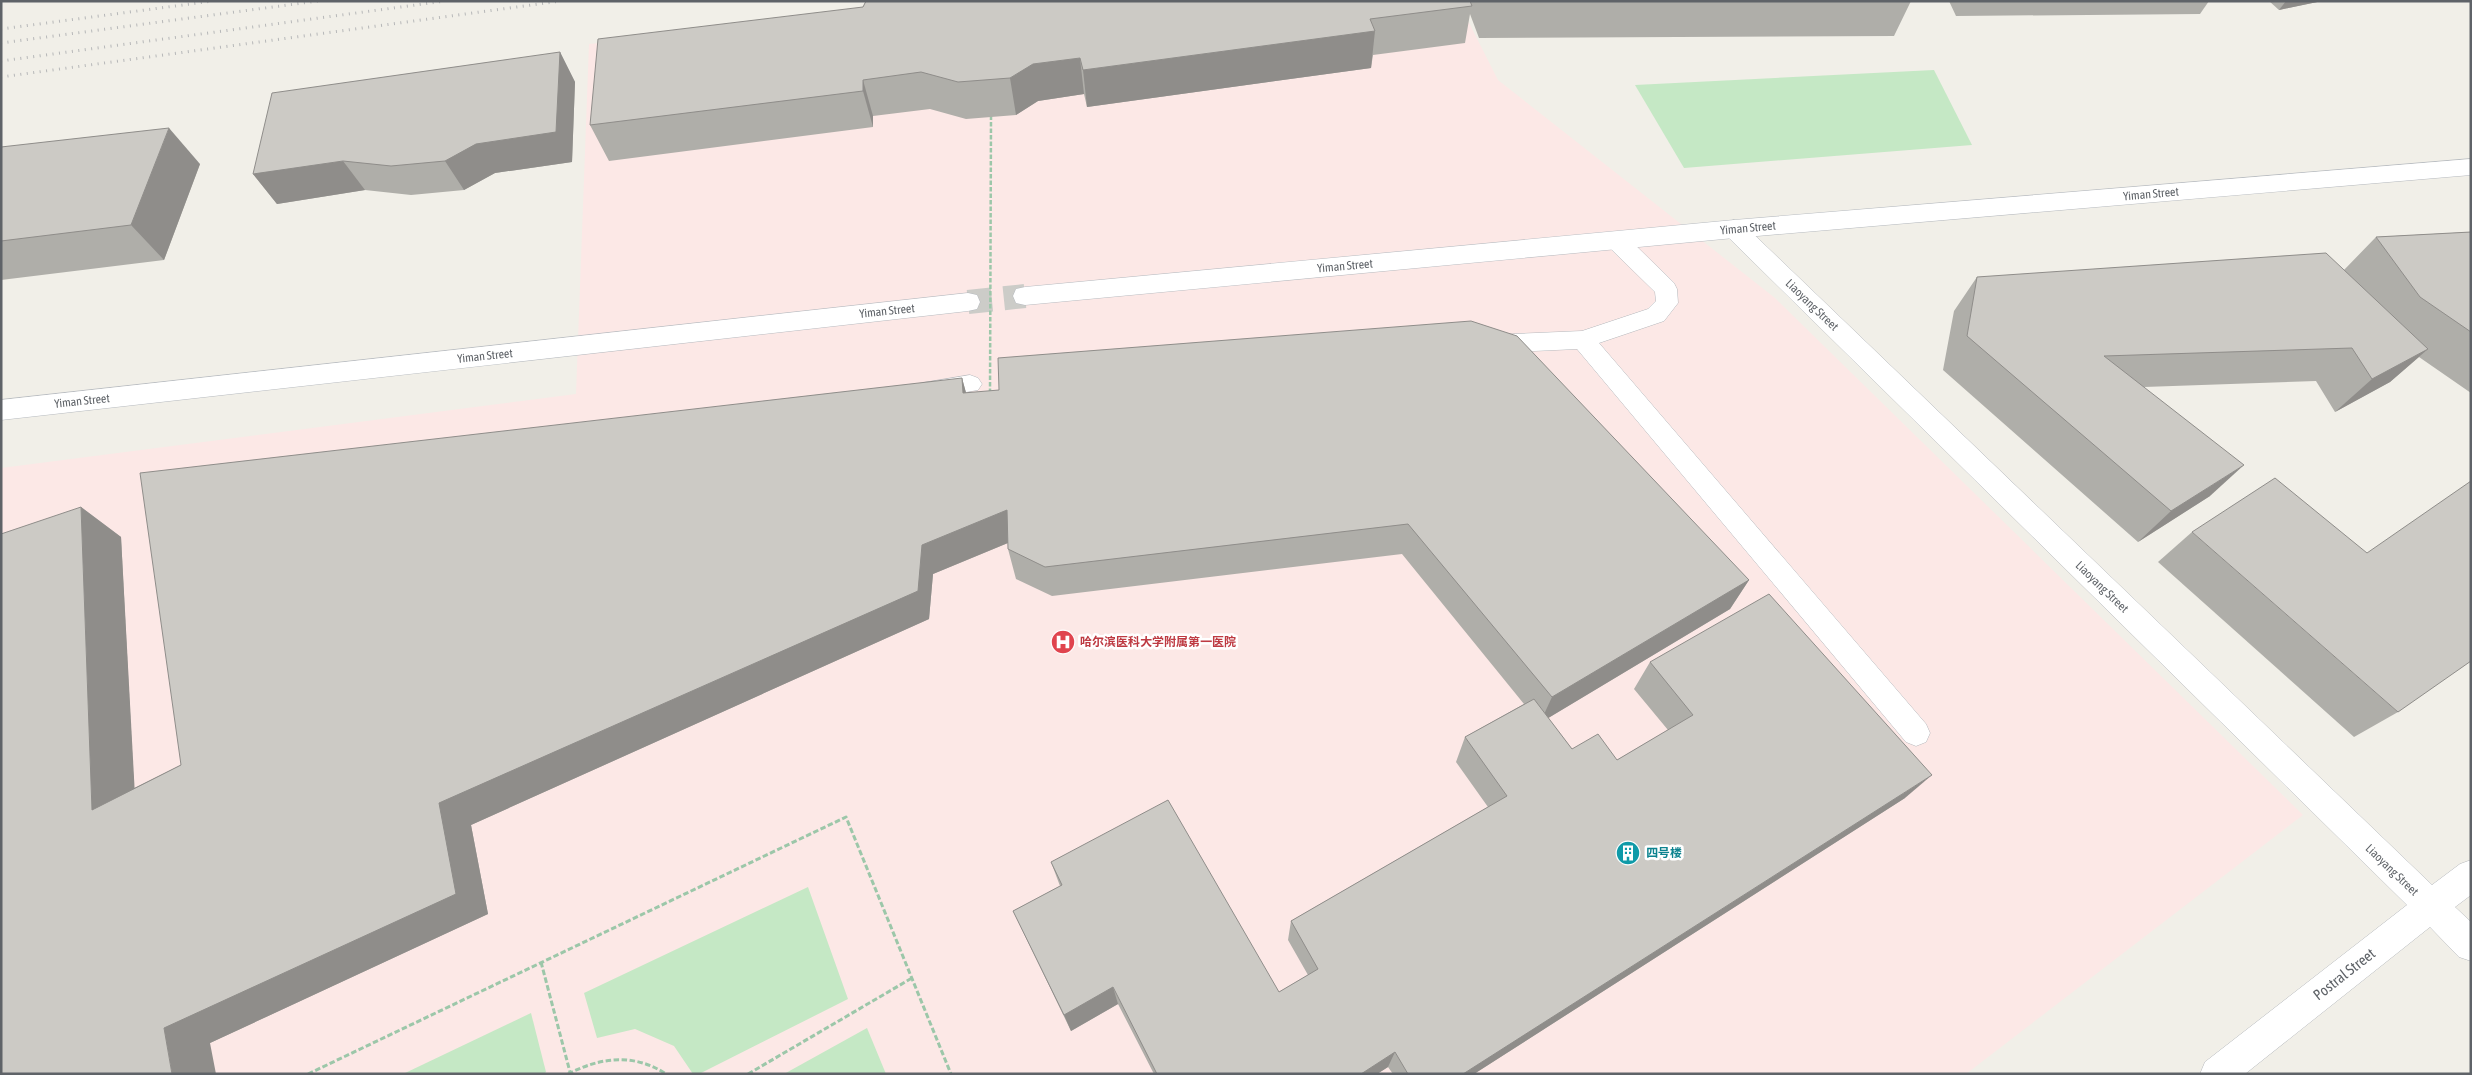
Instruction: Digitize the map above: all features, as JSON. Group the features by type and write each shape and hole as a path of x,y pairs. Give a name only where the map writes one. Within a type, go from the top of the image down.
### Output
{"main road":[{"name":"Yiman Street","path":"1026,296 1734,229 2471,167"},
{"name":"Liaoyang Street","path":"1734,229 2471,945"},
{"name":"Yiman Street","path":"1,410 968,302"},
{"name":"Postral Street","path":"2216,1074 2471,875"}],"lane":[{"path":"1473,345 1582,340 1656,315 1667,303 1666,289 1617,241"},
{"path":"1582,340 1916,734"},
{"path":"911,392 970,384"}],"path":[{"path":"990,398 991,116"},
{"path":"308,1074 846,817 952,1074"},
{"path":"541,962 569,1073 600,1061 630,1058 656,1066 666,1074"},
{"path":"748,1074 912,978"}],"shaded area":[{"name":"哈尔滨医科大学附属第一医院","path":"980,1 1458,1 1498,80 1775,298 2303,815 1966,1074 1,1074 1,468 576,394 589,44 772,26"}],"green space":[{"path":"1934,70 1972,145 1684,168 1635,85"},
{"path":"808,887 848,999 699,1074 693,1074 674,1046 635,1029 597,1038 584,993"},
{"path":"531,1013 546,1072 544,1074 403,1074"},
{"path":"867,1028 886,1074 784,1074"}],"building":[{"path":"866,1 1470,1 1472,6 1370,19 1375,31 1083,70 1080,58 1033,64 1010,78 958,82 921,72 863,80 863,91 590,125 598,39 863,7"},
{"path":"560,52 556,132 476,144 445,161 391,166 343,161 253,174 272,93"},
{"path":"169,128 131,225 1,241 1,147"},
{"path":"2471,232 2471,332 2420,297 2376,237"},
{"path":"2326,253 2428,349 2372,379 2352,348 2104,356 2244,465 2171,511 1967,336 1977,277"},
{"path":"1471,321 1517,336 1749,580 1552,697 1408,524 1045,567 1008,549 1007,510 922,545 918,591 439,803 456,894 164,1028 172,1074 1,1074 1,534 81,507 92,810 181,765 140,473 962,378 963,393 999,390 998,358"},
{"path":"2275,478 2367,553 2471,481 2471,661 2398,712 2192,532"},
{"name":"四号楼","path":"1769,594 1932,775 1463,1074 1408,1074 1395,1052 1361,1074 1157,1074 1113,987 1064,1015 1013,911 1062,885 1051,862 1168,800 1279,992 1318,969 1291,921 1507,796 1465,737 1534,699 1572,749 1598,734 1617,760 1693,715 1650,662"}],"tunnel":[{"path":"968,302 1025,296"}],"railway":[{"path":"1,29 213,1"},
{"path":"1,43 318,1"},
{"path":"1,61 445,1"},
{"path":"1,77 561,1"}],"place":[{"name":"哈尔滨医科大学附属第一医院","path":"1063,642"},
{"name":"四号楼","path":"1628,853"}]}
